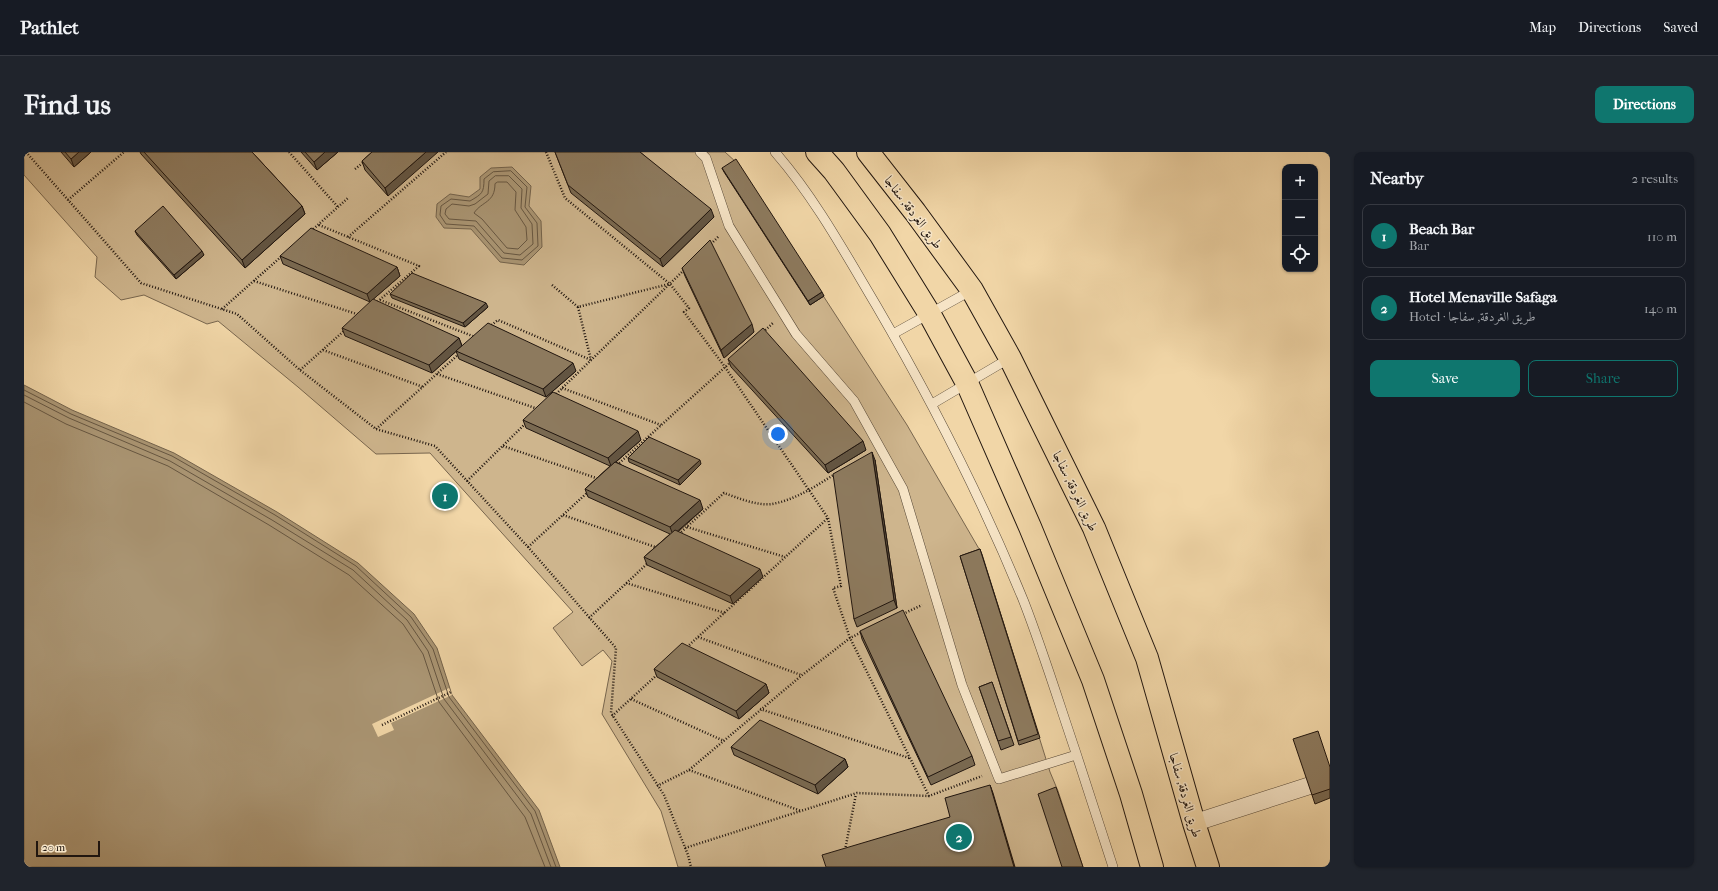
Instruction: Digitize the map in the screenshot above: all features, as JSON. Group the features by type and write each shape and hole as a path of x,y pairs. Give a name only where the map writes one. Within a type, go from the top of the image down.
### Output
{"main road":[{"path":"818,152 834,171 880,234 929,313 967,383 1030,527 1093,680 1132,794 1152,867"},
{"name":"طريق الغردقة, سفاجا","path":"868,152 915,212 972,290 1010,358 1094,528 1147,658 1208,867"}],"street":[{"path":"1194,823 1330,779"}],"lane":[{"path":"700,152 706,158 729,226 796,334 854,401 903,490 962,685 999,778 1076,755"},
{"path":"775,152 789,168 832,230 932,404 975,490 1024,603 1061,708 1113,867"},
{"path":"893,334 972,290"},
{"path":"932,404 1010,358"}],"path":[{"path":"26,152 141,283 237,314 300,370 376,430 435,446 528,547 616,648 612,716 664,795 691,867"},
{"path":"68,200 124,152"},
{"path":"289,152 338,208"},
{"path":"348,237 446,152"},
{"path":"546,152 565,198 670,284 689,308 684,312 725,367 810,489 828,518 841,586 833,588 850,638 929,796"},
{"path":"355,169 365,160"},
{"path":"307,235 349,197"},
{"path":"318,224 419,266 374,306"},
{"path":"707,247 729,226"},
{"path":"222,309 289,250"},
{"path":"551,399 686,268"},
{"path":"254,281 362,316 356,321"},
{"path":"578,307 670,284"},
{"path":"552,285 578,307 591,360"},
{"path":"380,300 477,337 472,343"},
{"path":"760,335 784,314"},
{"path":"488,328 498,320 591,360"},
{"path":"300,370 351,326"},
{"path":"376,430 466,348"},
{"path":"323,350 423,387"},
{"path":"612,470 737,356"},
{"path":"436,374 540,410 535,415"},
{"path":"562,388 661,425"},
{"path":"467,481 530,420"},
{"path":"503,446 601,480 596,485"},
{"path":"677,536 724,493 755,502 771,504 788,500 842,470"},
{"path":"528,547 590,490"},
{"path":"563,515 662,549 657,554"},
{"path":"687,648 828,518"},
{"path":"687,527 786,557"},
{"path":"589,618 652,559"},
{"path":"626,583 725,613"},
{"path":"900,615 935,599"},
{"path":"657,786 689,770 801,676 850,638 864,631"},
{"path":"698,637 801,676"},
{"path":"612,716 659,673"},
{"path":"382,725 451,692"},
{"path":"631,699 724,741"},
{"path":"760,709 909,758"},
{"path":"689,770 802,811"},
{"path":"685,848 857,793 929,796 995,771"},
{"path":"844,857 857,793"}],"shaded area":[{"path":"24,152 725,152 737,163 907,425 982,554 1050,772 1058,791 1083,867 678,867 661,811 602,714 612,661 603,650 582,666 553,628 573,612 430,453 376,454 218,321 207,324 144,295 121,300 95,277 97,257 24,175"}],"water":[{"path":"512,167 531,186 529,206 541,221 542,247 524,265 500,262 471,229 444,228 436,217 437,204 450,194 469,197 480,189 480,177 491,168"},
{"path":"24,385 72,410 174,453 277,512 358,563 414,614 437,648 452,695 539,810 560,867 24,867"}],"pier":[{"path":"449,688 452,695 391,723 394,730 378,737 372,724"}],"building":[{"path":"65,152 79,152 71,159"},
{"path":"144,152 252,152 302,206 242,260"},
{"path":"305,152 325,152 314,162"},
{"path":"372,152 426,152 385,188 362,161"},
{"path":"555,152 640,152 711,209 660,259 568,185"},
{"path":"736,159 822,292 808,301 722,168"},
{"path":"163,206 202,251 174,275 135,231"},
{"path":"311,228 397,267 367,294 280,256"},
{"path":"710,240 752,324 721,350 682,268"},
{"path":"412,273 486,303 463,323 390,294"},
{"path":"373,299 459,338 429,365 342,328"},
{"path":"488,323 573,363 543,389 456,351"},
{"path":"763,328 863,441 825,465 728,359"},
{"path":"553,392 638,431 608,458 523,420"},
{"path":"649,437 700,460 678,480 628,458"},
{"path":"872,452 894,600 854,619 833,474"},
{"path":"615,462 700,500 670,527 585,489"},
{"path":"675,530 760,569 730,596 644,557"},
{"path":"980,549 1038,734 1018,741 960,556"},
{"path":"903,610 972,756 928,777 860,631"},
{"path":"682,643 766,684 736,711 654,669"},
{"path":"992,682 1011,737 998,741 979,687"},
{"path":"760,720 845,759 815,785 731,747"},
{"path":"1318,731 1330,767 1330,789 1312,795 1293,739"},
{"path":"990,785 1014,867 826,867 822,855 950,817 945,798"},
{"path":"1056,787 1083,867 1062,867 1038,794"}],"place":[{"name":"Beach Bar","path":"445,496"},
{"name":"Hotel Menaville Safaga","path":"959,837"}]}
